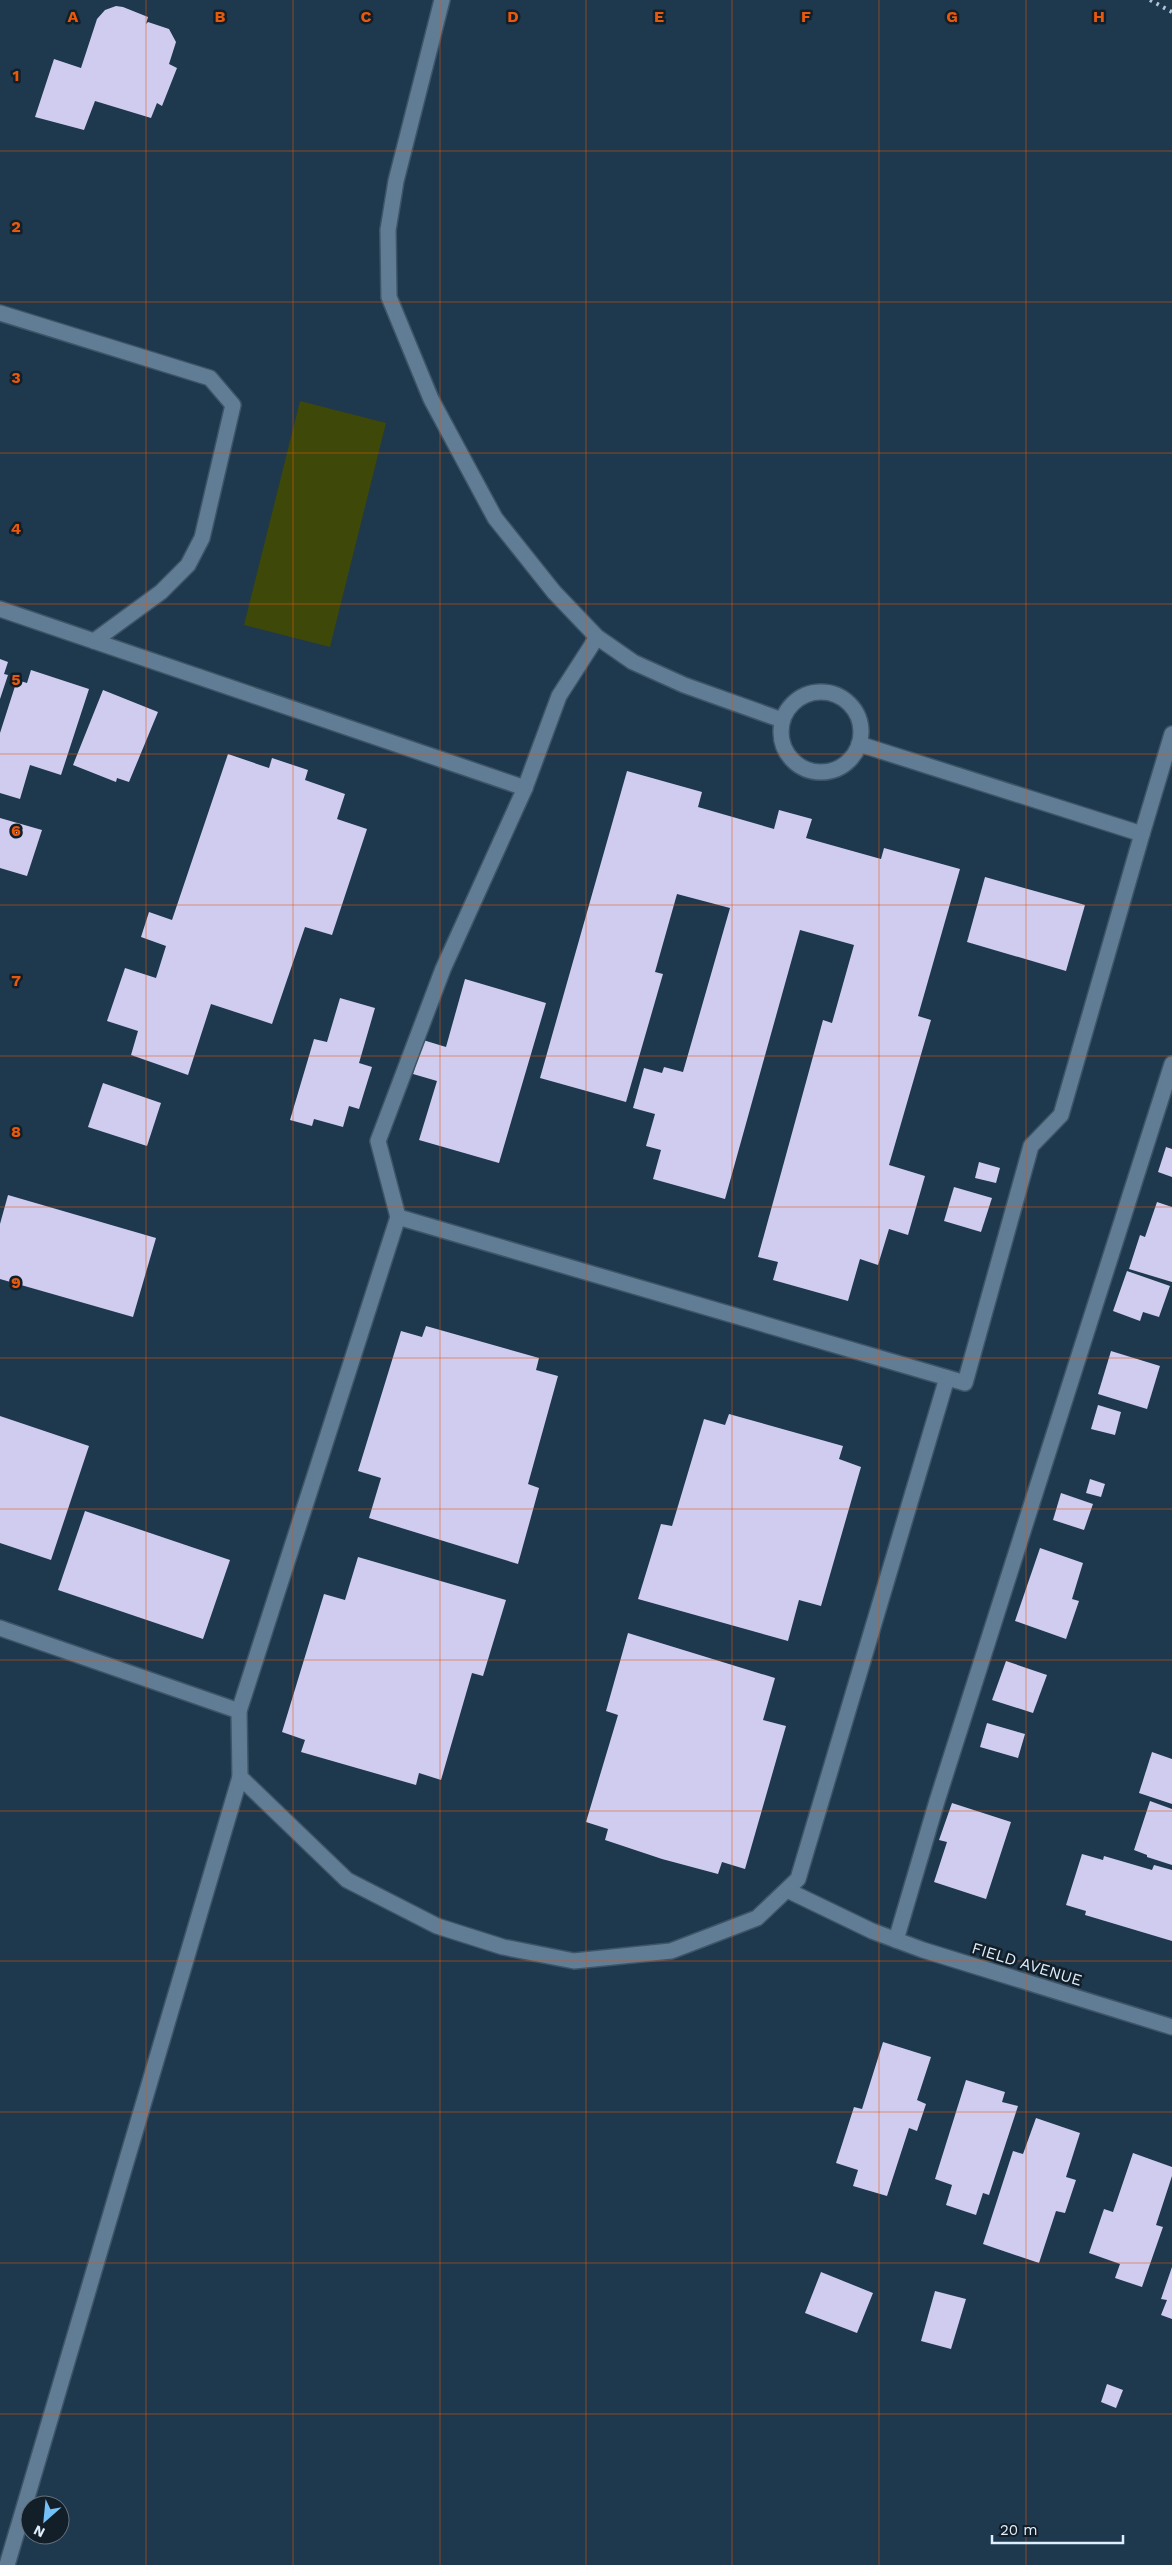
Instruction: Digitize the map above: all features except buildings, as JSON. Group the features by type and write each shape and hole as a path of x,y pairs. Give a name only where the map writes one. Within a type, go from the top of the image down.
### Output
{"street":[{"path":"442,0 396,181 388,230 389,297 431,399 494,518 554,592 597,637 633,662 684,685 782,720"},
{"path":"0,314 210,378 233,406 202,538 188,565 161,592 94,641"},
{"path":"0,609 525,788"},
{"path":"7,2565 240,1777 239,1711 398,1217 378,1141 443,969 525,788 559,696 597,637"},
{"path":"817,692 832,694 846,701 856,712 860,728 859,744 852,757 840,767 824,772 809,770 795,763 785,750 781,736 782,720 789,706 802,696 817,692"},
{"path":"398,1217 965,1383 1030,1146 1061,1115 1172,734"},
{"path":"859,744 1142,834"},
{"path":"896,1940 937,1801 1172,1064"},
{"path":"240,1777 347,1880 438,1926 512,1949 574,1961 671,1951 757,1918 798,1880 947,1378"},
{"path":"0,1628 239,1711"},
{"name":"FIELD AVENUE","path":"787,1890 872,1931 896,1940 1172,2027"}],"green space":[{"path":"300,401 386,423 330,647 244,625"}],"railway":[{"path":"1150,0 1172,12"}]}
